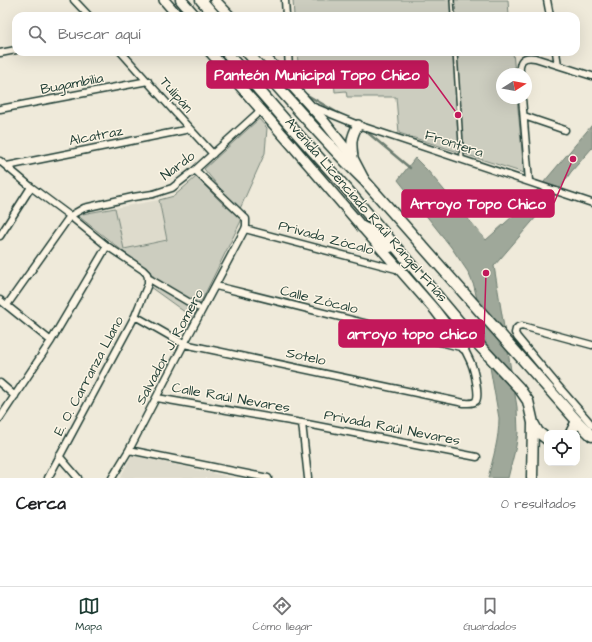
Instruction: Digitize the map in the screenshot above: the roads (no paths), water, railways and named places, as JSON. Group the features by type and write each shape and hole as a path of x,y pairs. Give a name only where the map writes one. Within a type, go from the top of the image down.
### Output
{"main road":[{"path":"181,0 192,12"},
{"path":"201,0 212,12"},
{"path":"229,56 346,188 477,343 519,388 528,401 533,423 532,478"},
{"path":"251,56 350,167 364,180 577,421 591,430"},
{"path":"362,227 371,231 388,246 402,253"},
{"path":"572,430 577,421"},
{"path":"533,423 538,432 544,436"}],"street":[{"path":"74,0 85,12"},
{"path":"164,0 174,12"},
{"path":"215,0 226,12"},
{"path":"285,0 286,12"},
{"path":"547,0 549,12"},
{"path":"0,53 12,51"},
{"name":"Tulipán","path":"125,56 213,154"},
{"name":"Avenida Licenciado Raúl Rangel Frías","path":"214,56 435,310 464,348 471,363 477,399"},
{"name":"Avenida Licenciado Raúl Rangel Frías","path":"266,56 323,120 354,158 364,180"},
{"path":"288,56 290,84"},
{"path":"557,56 558,65"},
{"path":"520,68 523,59 535,58 592,76"},
{"name":"Bugambilia","path":"0,110 148,81"},
{"path":"523,104 529,181"},
{"name":"Frontera","path":"309,106 358,125 592,203"},
{"name":"Nardo","path":"70,216 84,208 162,192 172,188 195,170 261,110"},
{"path":"524,116 565,130"},
{"path":"354,158 352,137 358,125"},
{"name":"Alcatraz","path":"7,166 190,129"},
{"path":"0,160 31,187 107,246 143,270 147,274 148,281 197,308"},
{"path":"195,170 246,219 246,228"},
{"path":"0,236 31,187"},
{"path":"7,305 70,216"},
{"name":"Privada Zócalo","path":"246,228 400,270"},
{"name":"Salvador J. Romero","path":"112,478 157,398 246,228"},
{"path":"0,418 51,341 107,246"},
{"name":"E. O. Carranza Llano","path":"48,478 134,316 148,281"},
{"name":"Calle Zócalo","path":"216,286 464,348"},
{"path":"0,300 51,341"},
{"name":"Sotelo","path":"134,316 184,344 464,403 471,403 477,399"},
{"path":"591,430 515,333 518,327 522,326 592,345"},
{"path":"0,383 15,396"},
{"name":"Calle Raúl Nevares","path":"157,398 302,423"},
{"path":"302,423 308,478"},
{"name":"Privada Raúl Nevares","path":"302,423 477,458"},
{"path":"129,450 248,476 268,478"},
{"path":"60,456 78,478"}],"lane":[{"path":"452,0 453,12"},
{"path":"455,56 462,160"}],"waterway":[{"path":"302,92 343,116"},
{"path":"362,128 410,168"}],"place":[{"name":"Panteón Municipal Topo Chico","path":"458,115"},
{"name":"Arroyo Topo Chico","path":"573,159"},
{"name":"arroyo topo chico","path":"486,273"}]}
